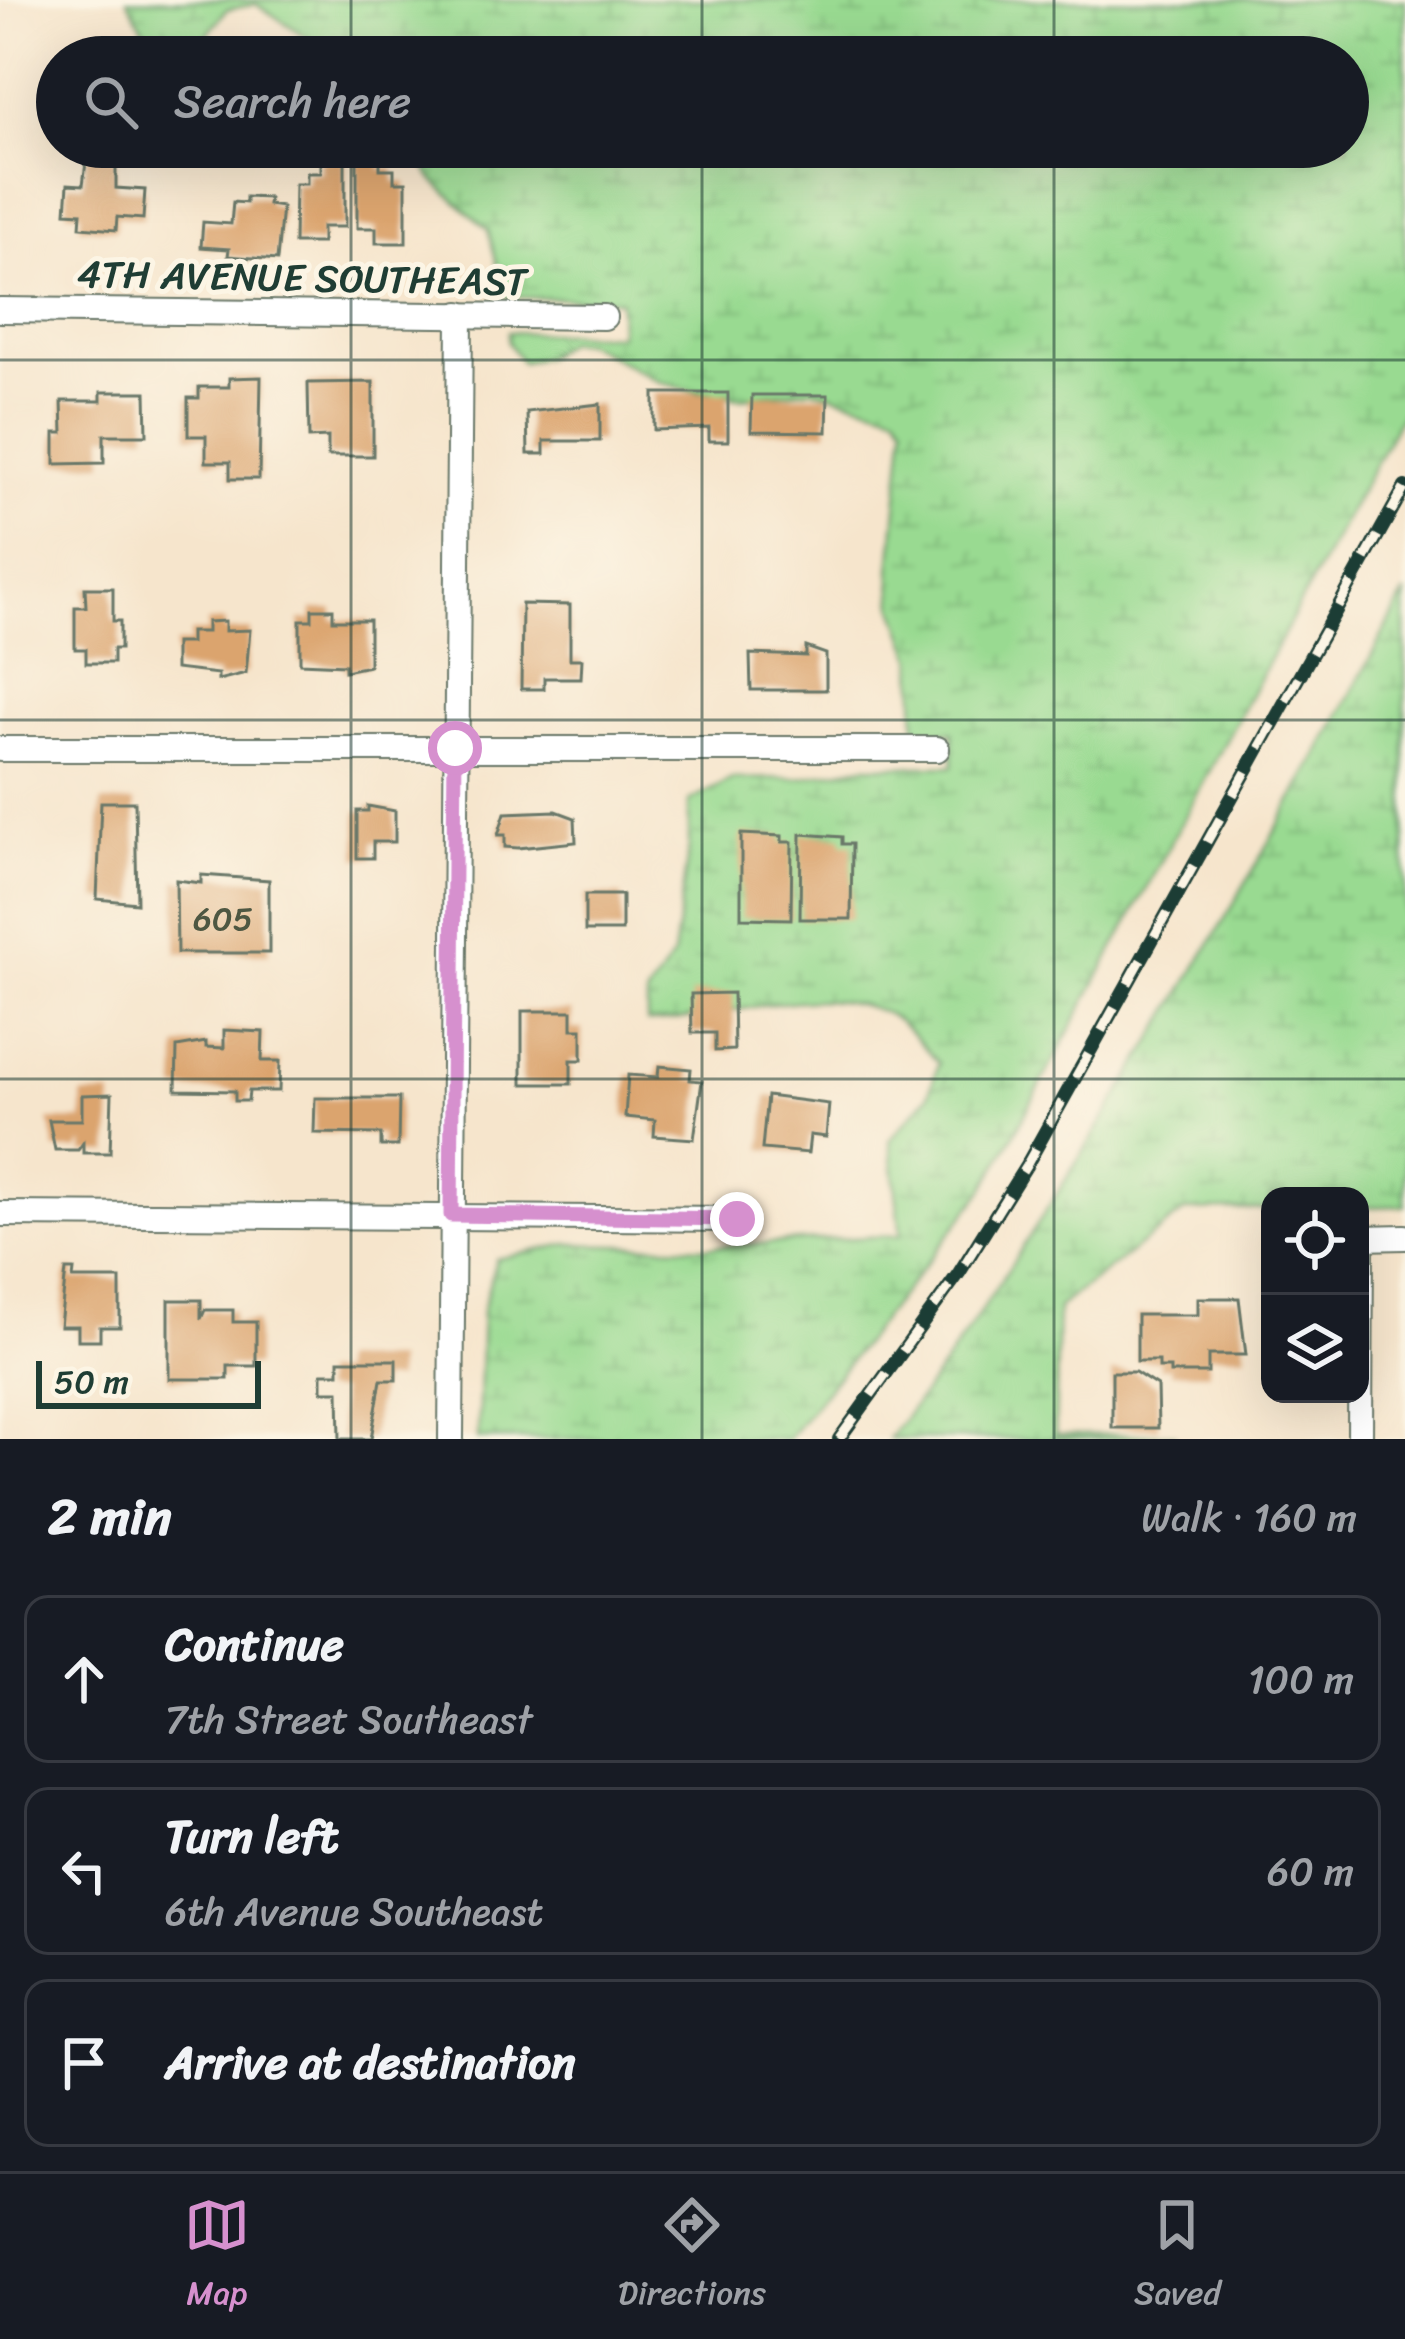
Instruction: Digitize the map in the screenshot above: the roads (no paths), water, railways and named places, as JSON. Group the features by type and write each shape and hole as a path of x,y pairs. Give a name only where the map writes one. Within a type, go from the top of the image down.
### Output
{"street":[{"name":"4TH AVENUE SOUTHEAST","path":"0,310 604,317"},
{"path":"451,1439 460,314"},
{"path":"0,749 938,749"},
{"path":"0,1231 0,1214 737,1219"},
{"path":"1369,1238 1405,1237"},
{"path":"1360,1439 1361,1295"}],"railway":[{"path":"839,1439 959,1273 1026,1166 1405,487"}]}
